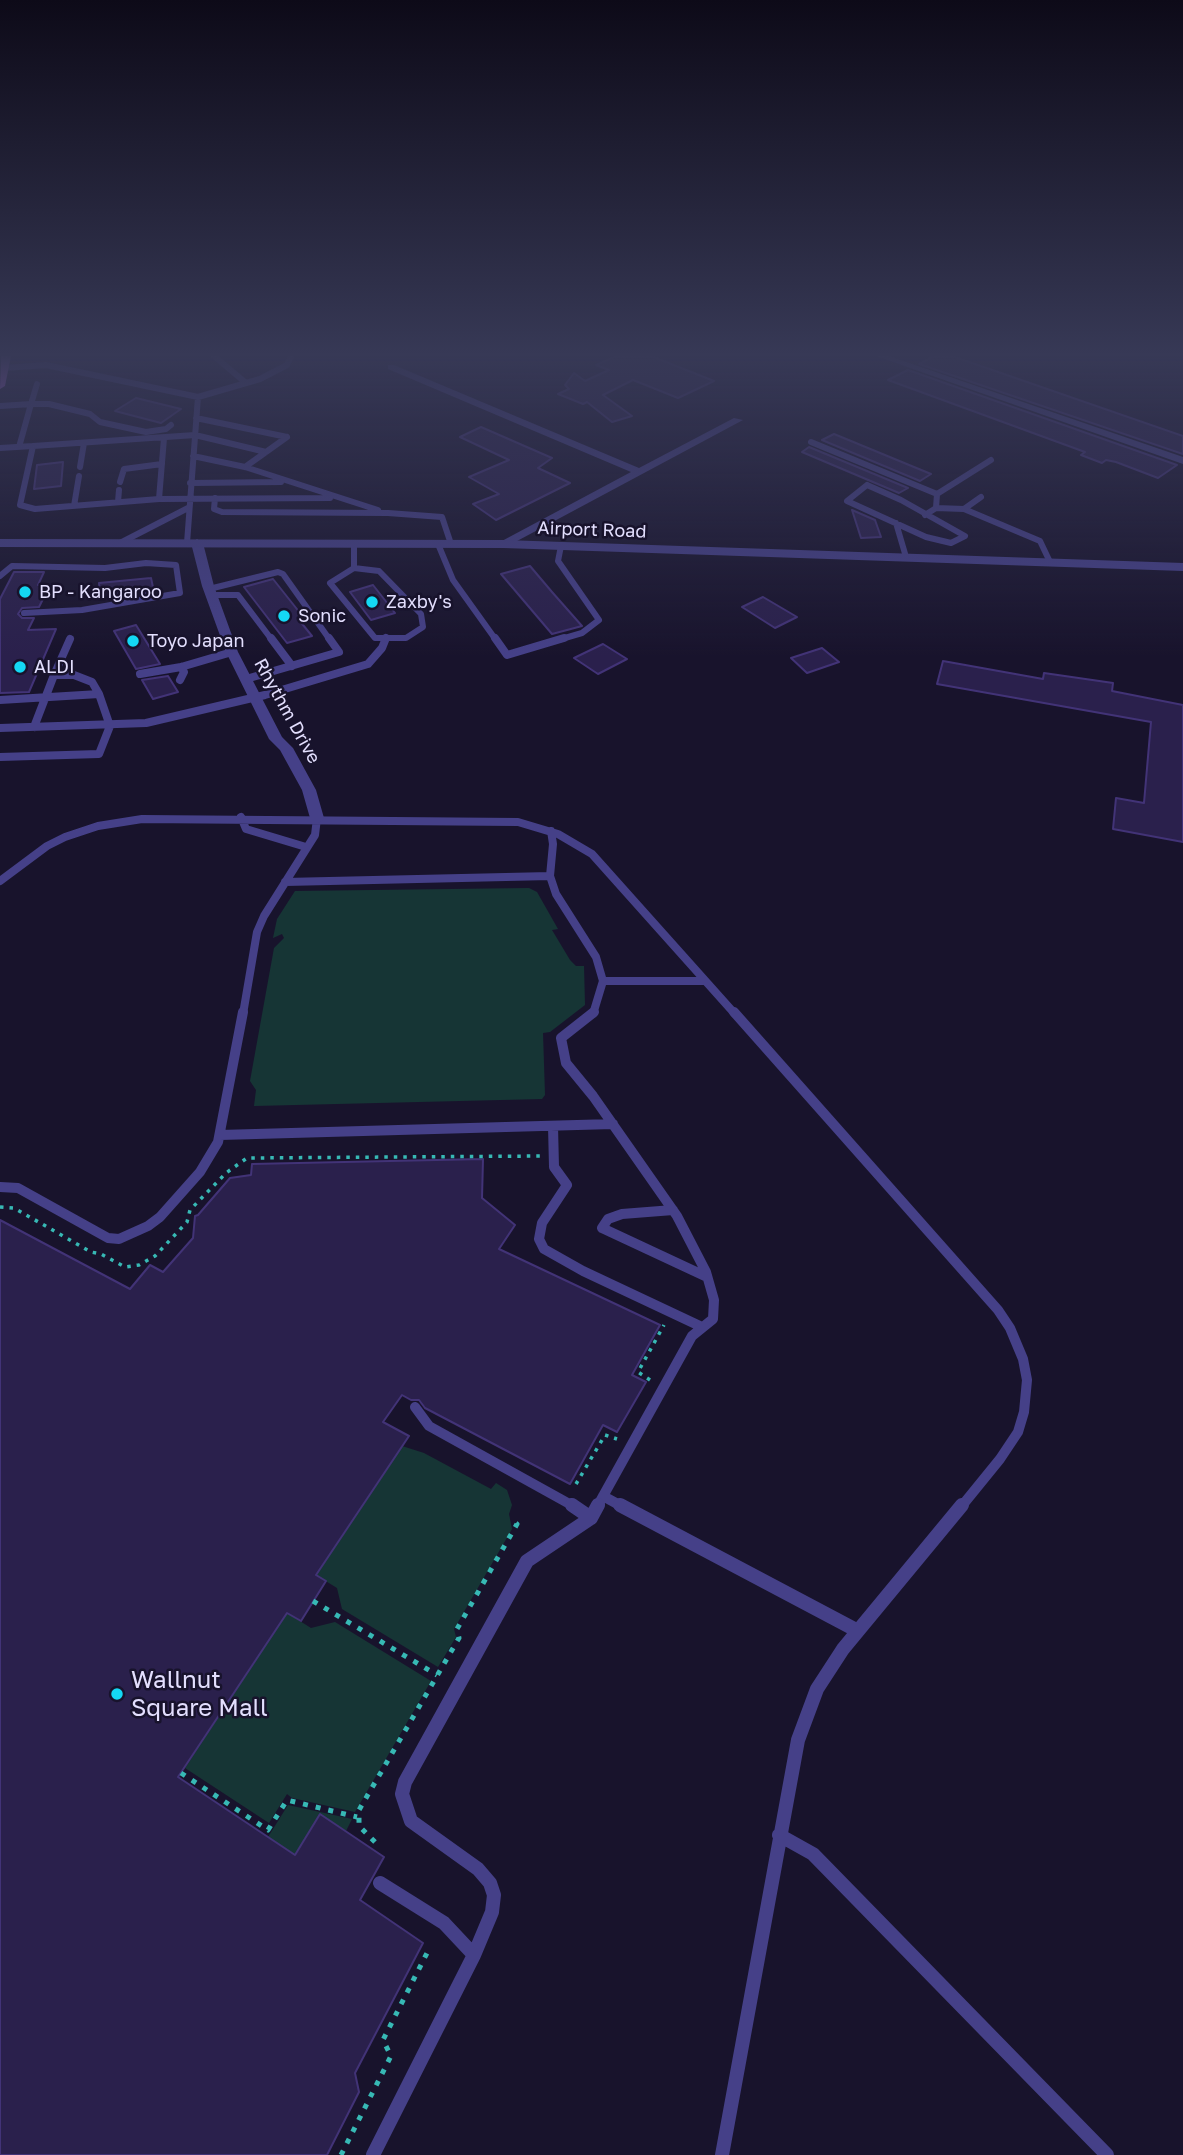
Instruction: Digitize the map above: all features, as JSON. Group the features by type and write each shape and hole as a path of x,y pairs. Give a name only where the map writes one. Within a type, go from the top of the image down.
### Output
{"street":[{"path":"603,457 640,472"},
{"path":"505,544 669,457"},
{"name":"Airport Road","path":"0,542 505,544 1183,567"},
{"name":"Rhythm Drive","path":"192,543 232,652 276,739 286,748 309,790 317,818"}],"lane":[{"path":"30,457 19,505 35,509 159,499 339,498"},
{"path":"80,467 82,457"},
{"path":"159,499 163,457"},
{"path":"192,543 188,508 193,457"},
{"path":"196,457 245,467 388,513"},
{"path":"245,467 260,457"},
{"path":"847,457 937,494"},
{"path":"937,494 991,460"},
{"path":"118,502 121,472 124,469 162,464"},
{"path":"74,506 79,476"},
{"path":"191,483 292,482"},
{"path":"867,485 901,500 925,516 963,533 965,537 951,543 926,537 847,501 867,485"},
{"path":"901,500 921,487"},
{"path":"936,508 937,494"},
{"path":"215,498 214,509 222,512 388,513 442,517 444,544 453,580 507,655 582,633 599,620 558,561 561,546"},
{"path":"964,509 981,498"},
{"path":"120,543 188,508"},
{"path":"925,516 936,508 964,509 1040,541 1050,562"},
{"path":"896,523 906,557"},
{"path":"146,563 152,543"},
{"path":"354,544 354,568"},
{"path":"0,576 12,566 105,568 146,563 176,565 180,593 82,610 24,613"},
{"path":"354,568 379,571 421,614 423,627 406,638 375,638 330,583 354,568"},
{"path":"210,592 278,572 283,574 339,652 246,679"},
{"path":"237,583 234,588 238,595 292,666"},
{"path":"210,592 238,595"},
{"path":"0,728 146,723 368,664 382,648 386,638"},
{"path":"34,727 70,639"},
{"path":"140,674 181,667 232,652"},
{"path":"180,680 184,672 181,667"},
{"path":"0,757 99,754 110,726 99,694 92,682 74,675 54,675"},
{"path":"0,700 99,694"},
{"path":"242,817 247,829 306,847"},
{"path":"0,881 47,846 99,826 142,818 512,822 551,831 592,854 998,1310 1010,1328 1023,1359 1027,1380 1026,1402 1018,1432 1000,1459 858,1631 817,1689 798,1740 722,2155"},
{"path":"0,1187 18,1188 108,1238 120,1239 148,1226 160,1217 200,1172 220,1135 257,932 314,835 317,818"},
{"path":"373,2155 474,1955 492,1912 494,1895 490,1883 478,1869 411,1821 402,1794 405,1782 527,1561 591,1517 692,1336 713,1319 714,1300 707,1276 673,1210 613,1124 566,1063 561,1038 593,1014 603,981 596,957 556,894 550,876 553,844 551,831"},
{"path":"285,882 550,876"},
{"path":"603,981 705,981"},
{"path":"220,1135 613,1124"},
{"path":"554,1126 554,1167 567,1185 542,1223 539,1239 544,1249 583,1271 702,1328"},
{"path":"673,1210 622,1214 608,1219 603,1228 707,1276"},
{"path":"415,1407 429,1426 567,1501 591,1517"},
{"path":"603,1496 858,1631"},
{"path":"779,1835 813,1854 1107,2155"},
{"path":"380,1883 444,1923 474,1955"}],"path":[{"path":"0,1208 14,1208 91,1252 101,1254 125,1267 139,1265 155,1256 187,1222 190,1210 232,1167 247,1158 552,1156"},
{"path":"643,1392 650,1380 638,1373 664,1325"},
{"path":"576,1484 605,1435 616,1440 623,1428"},
{"path":"375,1842 359,1826 359,1810 459,1638 457,1629 517,1524 512,1520"},
{"path":"313,1601 457,1687"},
{"path":"181,1773 268,1829 287,1800 358,1817"},
{"path":"341,2155 391,2056 383,2040 428,1953"}],"green space":[{"path":"529,888 537,892 558,929 552,930 570,960 576,966 584,966 585,1005 550,1032 543,1033 545,1095 542,1099 254,1106 256,1090 250,1081 274,948 284,938 282,934 273,938 277,919 295,891"},
{"path":"402,1446 424,1453 491,1489 496,1483 507,1490 512,1505 509,1514 512,1529 454,1629 456,1637 438,1667 342,1609 337,1588 316,1575"},
{"path":"287,1613 311,1628 335,1622 431,1681 355,1812 292,1798 287,1794 269,1823 185,1768"},
{"path":"288,1805 352,1819 346,1831 320,1814 295,1855 268,1837"}],"building":[{"path":"502,457 549,457 552,458 538,468 570,483 496,520 473,504 499,494 469,477 509,460"},
{"path":"813,457 832,457 908,488 899,493"},
{"path":"862,457 889,457 931,474 920,481"},
{"path":"1085,457 1153,457 1177,465 1158,478 1116,462 1106,460 1102,463"},
{"path":"63,462 61,486 34,489 37,465"},
{"path":"852,510 875,520 881,537 861,538"},
{"path":"530,566 582,626 552,634 501,574"},
{"path":"14,572 44,572 38,585 50,585 39,607 22,608 18,614 22,618 34,618 28,630 56,629 29,692 0,693 0,599"},
{"path":"151,578 154,592 100,595 99,583"},
{"name":"Sonic","path":"273,579 304,618 299,620 312,636 287,643 244,587"},
{"name":"Zaxby's","path":"373,585 395,613 371,620 350,592"},
{"path":"763,597 797,617 775,628 742,607"},
{"name":"Toyo Japan","path":"136,625 160,664 136,669 114,631"},
{"path":"603,644 627,659 598,674 574,658"},
{"path":"822,648 839,662 807,673 791,658"},
{"path":"943,661 1043,679 1044,673 1113,683 1112,691 1183,705 1183,842 1113,829 1116,798 1144,803 1151,722 937,684"},
{"path":"168,676 178,692 153,699 142,680"},
{"name":"Wallnut Square Mall","path":"483,1159 482,1198 515,1225 499,1249 660,1325 632,1375 646,1382 617,1432 603,1425 570,1484 425,1408 419,1400 411,1400 402,1395 383,1422 409,1436 316,1575 326,1581 301,1621 287,1613 178,1777 295,1855 320,1814 384,1857 360,1900 423,1943 355,2073 359,2092 327,2155 0,2155 0,1220 130,1289 150,1265 163,1272 193,1238 195,1216 230,1178 251,1175 252,1164"}],"place":[{"name":"BP - Kangaroo","path":"25,592"},
{"name":"Zaxby's","path":"372,602"},
{"name":"Sonic","path":"284,616"},
{"name":"Toyo Japan","path":"133,641"},
{"name":"ALDI","path":"20,667"},
{"name":"Wallnut Square Mall","path":"117,1694"}]}
